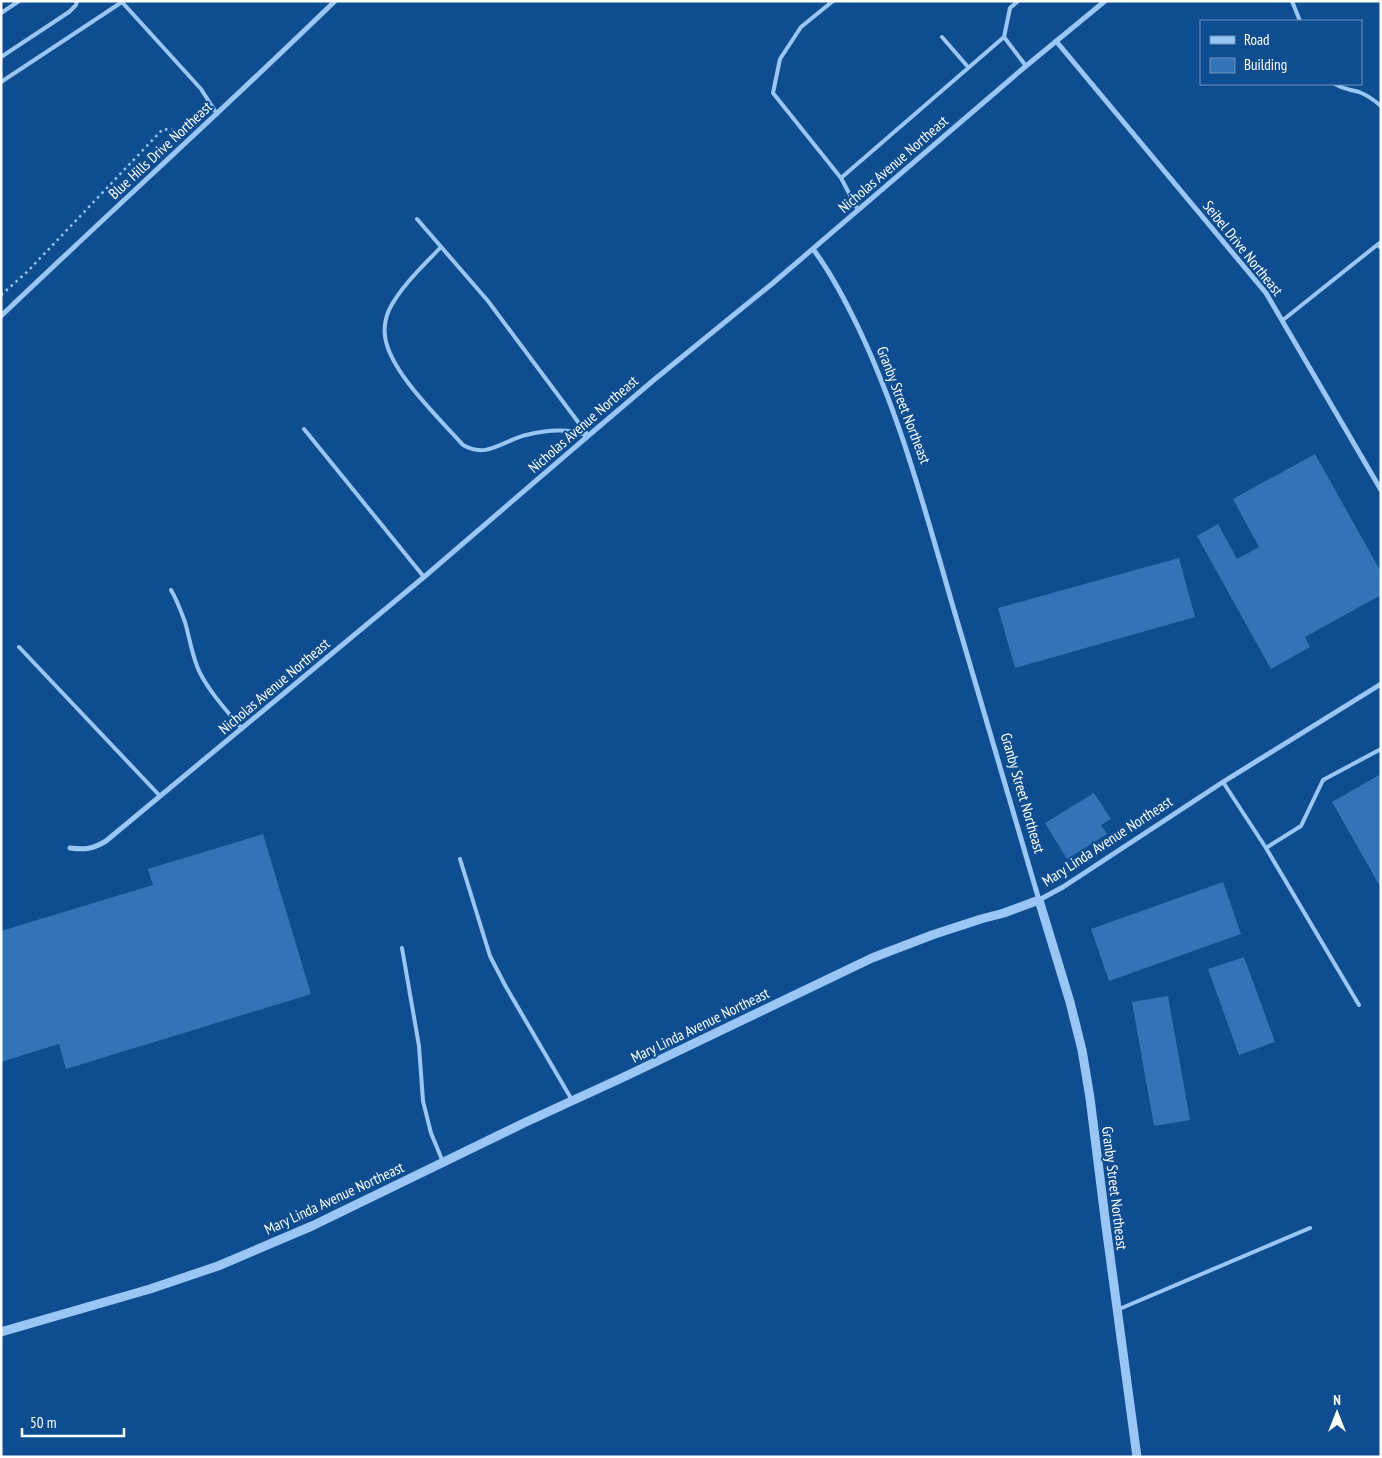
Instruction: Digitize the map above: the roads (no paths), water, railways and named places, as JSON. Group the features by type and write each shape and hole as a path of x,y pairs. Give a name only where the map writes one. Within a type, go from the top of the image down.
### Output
{"street":[{"name":"Blue Hills Drive Northeast","path":"1,316 335,1"},
{"name":"Nicholas Avenue Northeast","path":"70,848 82,850 96,847 106,841 424,577 588,436 813,249 1026,66 1105,1"},
{"name":"Seibel Drive Northeast","path":"1056,41 1266,293 1381,490"},
{"name":"Granby Street Northeast","path":"813,249 826,267 867,346 912,464 1070,1002 1082,1050 1090,1098 1138,1457"},
{"name":"Mary Linda Avenue Northeast","path":"1,1332 150,1290 218,1266 312,1226 872,958 932,935 1039,900 1063,887 1223,782 1381,684"}],"lane":[{"path":"1,13 19,1"},
{"path":"1,57 69,12 76,5 77,1"},
{"path":"833,1 800,27 780,59 773,93 841,178 858,210"},
{"path":"841,178 1004,37 1010,8 1018,1"},
{"path":"1292,1 1300,20"},
{"path":"1,82 122,2 201,89 217,114"},
{"path":"942,37 968,67"},
{"path":"1004,37 1026,66"},
{"path":"1337,85 1370,97 1381,106"},
{"path":"417,219 488,300 588,436"},
{"path":"1282,320 1380,245"},
{"path":"441,248 396,298 389,311 385,336 390,354 399,371 463,445 469,449 478,451 488,450 527,434 554,431 569,430 588,436"},
{"path":"304,429 424,577"},
{"path":"171,590 185,622 200,672 215,697 242,729"},
{"path":"19,647 160,796"},
{"path":"1266,848 1301,826 1323,780 1381,749"},
{"path":"1223,782 1266,848 1359,1005"},
{"path":"460,859 490,956 572,1100"},
{"path":"402,948 418,1046 423,1101 431,1133 443,1162"},
{"path":"1117,1310 1310,1228"}]}
